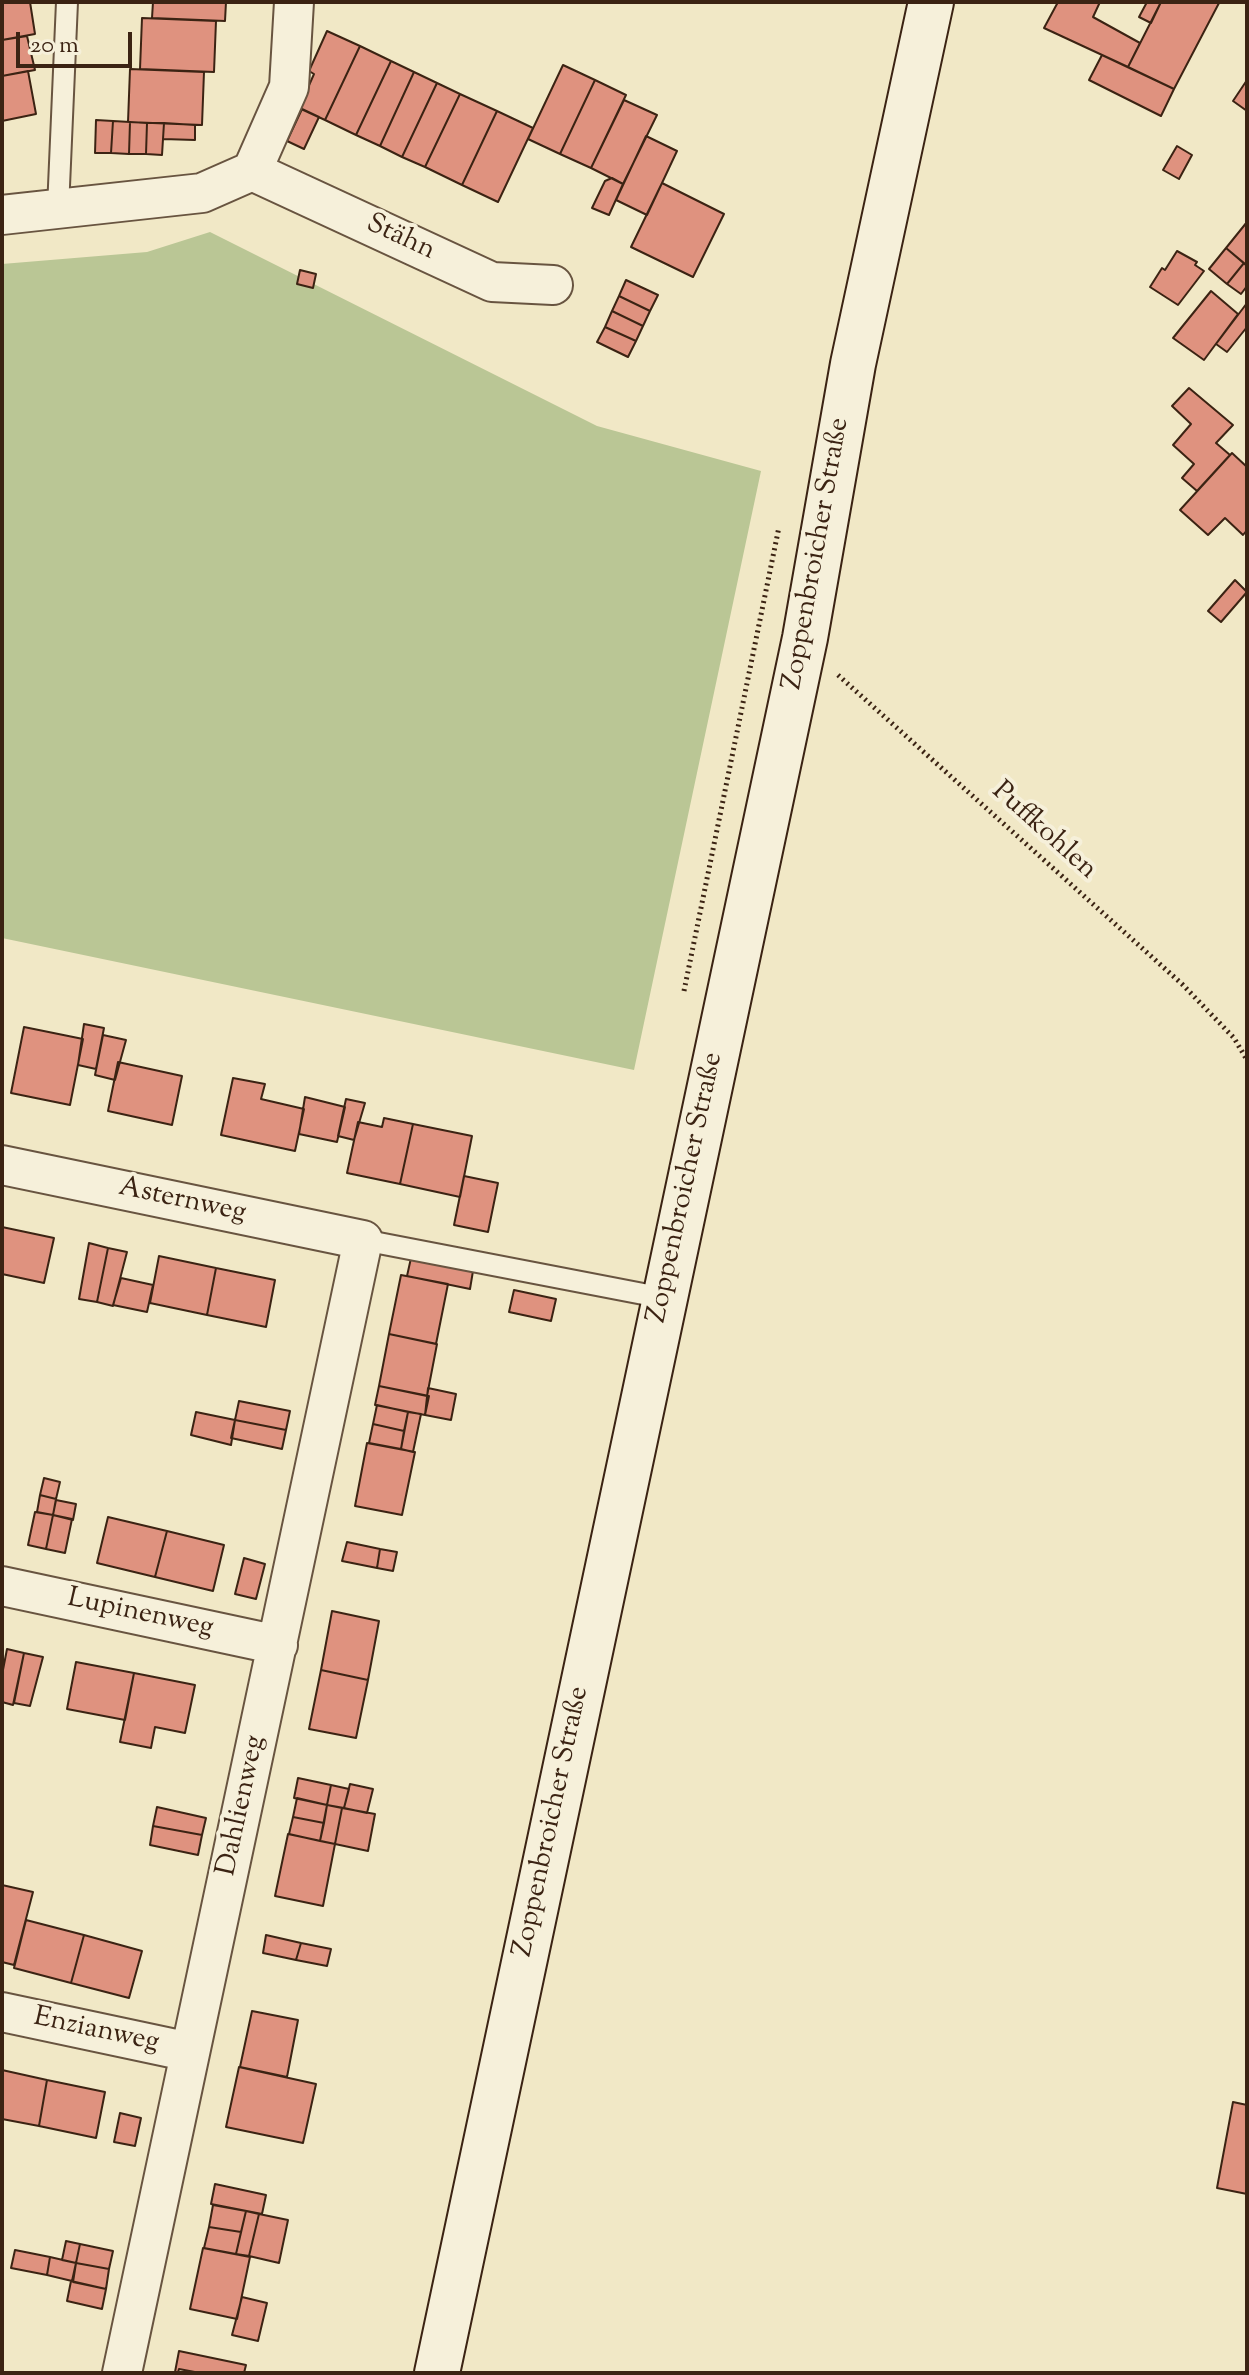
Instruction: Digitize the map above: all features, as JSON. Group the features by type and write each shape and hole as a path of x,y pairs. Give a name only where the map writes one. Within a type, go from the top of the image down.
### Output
{"main road":[{"name":"Zoppenbroicher Straße","path":"437,2373 805,638 853,364 931,2"}],"street":[{"path":"2,215 202,193 252,171 289,87 294,2"},
{"name":"Stähn","path":"252,171 492,282 553,285"},
{"name":"Asternweg","path":"2,1165 363,1240"},
{"name":"Dahlienweg","path":"122,2373 363,1240"},
{"name":"Lupinenweg","path":"2,1586 278,1645"},
{"name":"Enzianweg","path":"2,2012 190,2052"}],"lane":[{"path":"58,209 67,2"},
{"path":"363,1240 664,1298"}],"path":[{"name":"Puffkohlen","path":"805,638 839,676 1182,984 1234,1038 1247,1060"}],"green space":[{"path":"210,232 597,426 761,471 634,1070 2,938 2,264 147,252"}],"building":[{"path":"2,2 30,2 35,34 2,40"},
{"path":"153,2 226,2 225,21 152,18"},
{"path":"1058,2 1100,2 1093,17 1140,43 1128,67 1044,28"},
{"path":"1147,2 1161,2 1151,23 1139,17"},
{"path":"1161,2 1219,3 1174,89 1128,67"},
{"path":"142,18 216,21 214,72 140,69"},
{"path":"327,31 360,46 325,120 299,108 314,74 309,71"},
{"path":"27,36 35,70 2,76 2,40"},
{"path":"360,46 391,61 356,135 325,120"},
{"path":"1102,55 1174,89 1161,116 1089,80"},
{"path":"391,61 414,72 380,146 356,135"},
{"path":"563,65 595,80 560,154 528,139"},
{"path":"130,69 204,72 202,125 128,122"},
{"path":"28,71 36,114 2,121 2,76"},
{"path":"414,72 437,83 402,157 380,146"},
{"path":"595,80 626,95 591,168 560,154"},
{"path":"1247,80 1247,111 1233,101"},
{"path":"437,83 460,94 425,167 402,157"},
{"path":"460,94 497,111 462,185 425,167"},
{"path":"624,100 657,115 623,184 591,168"},
{"path":"302,109 319,117 304,149 287,141"},
{"path":"497,111 533,128 498,202 462,185"},
{"path":"96,120 113,121 111,153 95,153"},
{"path":"113,121 130,122 129,154 111,153"},
{"path":"130,122 147,123 146,154 129,154"},
{"path":"147,123 164,123 162,155 146,154"},
{"path":"164,123 195,125 195,140 163,139"},
{"path":"646,136 677,151 647,215 616,200"},
{"path":"1177,146 1192,155 1179,179 1163,170"},
{"path":"612,178 623,184 609,215 592,208 605,181"},
{"path":"662,183 724,214 693,277 631,247"},
{"path":"1247,222 1247,266 1226,248"},
{"path":"1226,248 1244,263 1227,284 1209,269"},
{"path":"1177,251 1197,262 1195,265 1204,271 1178,305 1150,287"},
{"path":"1244,263 1247,266 1247,286 1241,294 1227,284"},
{"path":"300,270 316,274 313,288 297,284"},
{"path":"626,280 658,295 650,311 619,296"},
{"path":"1211,291 1238,314 1204,360 1173,338"},
{"path":"619,296 650,311 643,326 612,311"},
{"path":"1247,303 1247,327 1227,352 1216,344"},
{"path":"612,311 643,326 636,341 605,327"},
{"path":"605,327 636,341 628,357 597,342"},
{"path":"1189,388 1233,425 1216,443 1230,455 1197,491 1182,478 1194,464 1173,445 1191,424 1172,406"},
{"path":"1232,453 1247,467 1247,530 1243,535 1225,518 1208,535 1180,510"},
{"path":"1235,580 1247,592 1221,622 1208,611"},
{"path":"84,1024 104,1028 96,1069 78,1065"},
{"path":"24,1027 83,1039 70,1105 11,1093"},
{"path":"103,1035 126,1040 115,1080 95,1075"},
{"path":"118,1062 182,1076 172,1125 108,1111"},
{"path":"233,1078 265,1084 261,1099 304,1109 295,1151 221,1135"},
{"path":"305,1097 345,1107 337,1142 299,1134"},
{"path":"346,1099 365,1103 354,1140 338,1136"},
{"path":"384,1118 413,1124 400,1184 347,1173 358,1122 382,1127"},
{"path":"413,1124 472,1136 460,1197 400,1184"},
{"path":"464,1176 498,1183 488,1232 454,1225"},
{"path":"2,1227 54,1238 44,1283 2,1274"},
{"path":"89,1243 108,1248 97,1302 79,1299"},
{"path":"108,1248 127,1252 113,1306 97,1302"},
{"path":"159,1256 216,1268 207,1315 150,1303"},
{"path":"411,1258 473,1271 470,1289 407,1276"},
{"path":"216,1268 275,1280 266,1327 207,1315"},
{"path":"401,1275 448,1284 436,1344 389,1334"},
{"path":"121,1278 153,1285 147,1312 113,1305"},
{"path":"514,1290 556,1299 551,1321 509,1312"},
{"path":"389,1334 437,1344 427,1396 379,1386"},
{"path":"379,1386 429,1396 425,1415 375,1405"},
{"path":"428,1388 456,1394 451,1420 425,1415"},
{"path":"239,1401 290,1411 286,1430 235,1420"},
{"path":"377,1405 408,1412 404,1431 373,1424"},
{"path":"196,1412 235,1420 231,1445 191,1435"},
{"path":"408,1412 421,1414 413,1452 401,1449"},
{"path":"235,1420 286,1430 282,1449 231,1438"},
{"path":"373,1424 404,1431 401,1449 369,1443"},
{"path":"367,1443 415,1452 402,1515 355,1506"},
{"path":"44,1478 60,1482 56,1499 40,1495"},
{"path":"40,1495 56,1499 53,1515 37,1512"},
{"path":"56,1500 76,1504 73,1520 53,1515"},
{"path":"35,1512 53,1515 46,1549 28,1545"},
{"path":"53,1515 72,1519 65,1553 46,1549"},
{"path":"108,1517 167,1531 155,1577 97,1563"},
{"path":"167,1531 224,1545 213,1591 155,1577"},
{"path":"347,1542 380,1549 377,1568 342,1561"},
{"path":"380,1549 397,1552 393,1571 377,1568"},
{"path":"244,1558 265,1564 256,1599 235,1594"},
{"path":"332,1611 379,1621 368,1680 321,1670"},
{"path":"7,1649 24,1653 13,1705 2,1702 2,1675"},
{"path":"24,1653 43,1657 30,1706 14,1703"},
{"path":"76,1662 134,1673 125,1720 67,1709"},
{"path":"321,1670 368,1680 356,1738 309,1729"},
{"path":"134,1673 195,1685 185,1733 155,1727 151,1748 120,1742"},
{"path":"298,1778 331,1785 327,1805 294,1798"},
{"path":"350,1784 373,1789 367,1813 344,1808"},
{"path":"331,1785 349,1789 344,1808 327,1805"},
{"path":"297,1798 327,1805 324,1823 293,1817"},
{"path":"327,1805 342,1808 335,1844 320,1841"},
{"path":"157,1807 206,1818 202,1835 153,1826"},
{"path":"342,1808 375,1814 368,1851 335,1844"},
{"path":"293,1817 324,1823 320,1841 289,1834"},
{"path":"153,1826 202,1835 198,1855 150,1845"},
{"path":"288,1834 335,1844 323,1906 275,1896"},
{"path":"2,1885 33,1892 14,1965 2,1962"},
{"path":"26,1920 84,1935 71,1983 14,1968"},
{"path":"84,1935 142,1951 129,1998 71,1983"},
{"path":"266,1935 301,1943 296,1960 263,1953"},
{"path":"301,1943 331,1949 327,1966 296,1960"},
{"path":"252,2011 298,2020 287,2077 240,2067"},
{"path":"239,2067 316,2084 303,2143 226,2127"},
{"path":"2,2070 47,2080 39,2126 2,2119"},
{"path":"47,2080 105,2092 96,2138 39,2126"},
{"path":"1233,2102 1247,2105 1247,2194 1217,2188"},
{"path":"120,2113 141,2118 135,2146 114,2142"},
{"path":"215,2184 266,2195 262,2214 211,2204"},
{"path":"213,2205 246,2211 241,2232 209,2227"},
{"path":"246,2211 259,2214 249,2256 236,2254"},
{"path":"259,2214 288,2220 279,2263 249,2256"},
{"path":"209,2227 241,2232 236,2254 204,2248"},
{"path":"66,2241 80,2244 76,2263 62,2260"},
{"path":"80,2244 113,2251 109,2269 76,2263"},
{"path":"203,2248 250,2257 237,2319 190,2309"},
{"path":"15,2250 50,2257 47,2275 11,2268"},
{"path":"50,2257 76,2263 72,2281 47,2275"},
{"path":"76,2263 109,2269 106,2289 73,2282"},
{"path":"71,2281 106,2289 102,2309 67,2301"},
{"path":"242,2297 267,2303 258,2341 232,2335"},
{"path":"179,2351 246,2365 244,2373 200,2373 179,2369 175,2372"}]}
